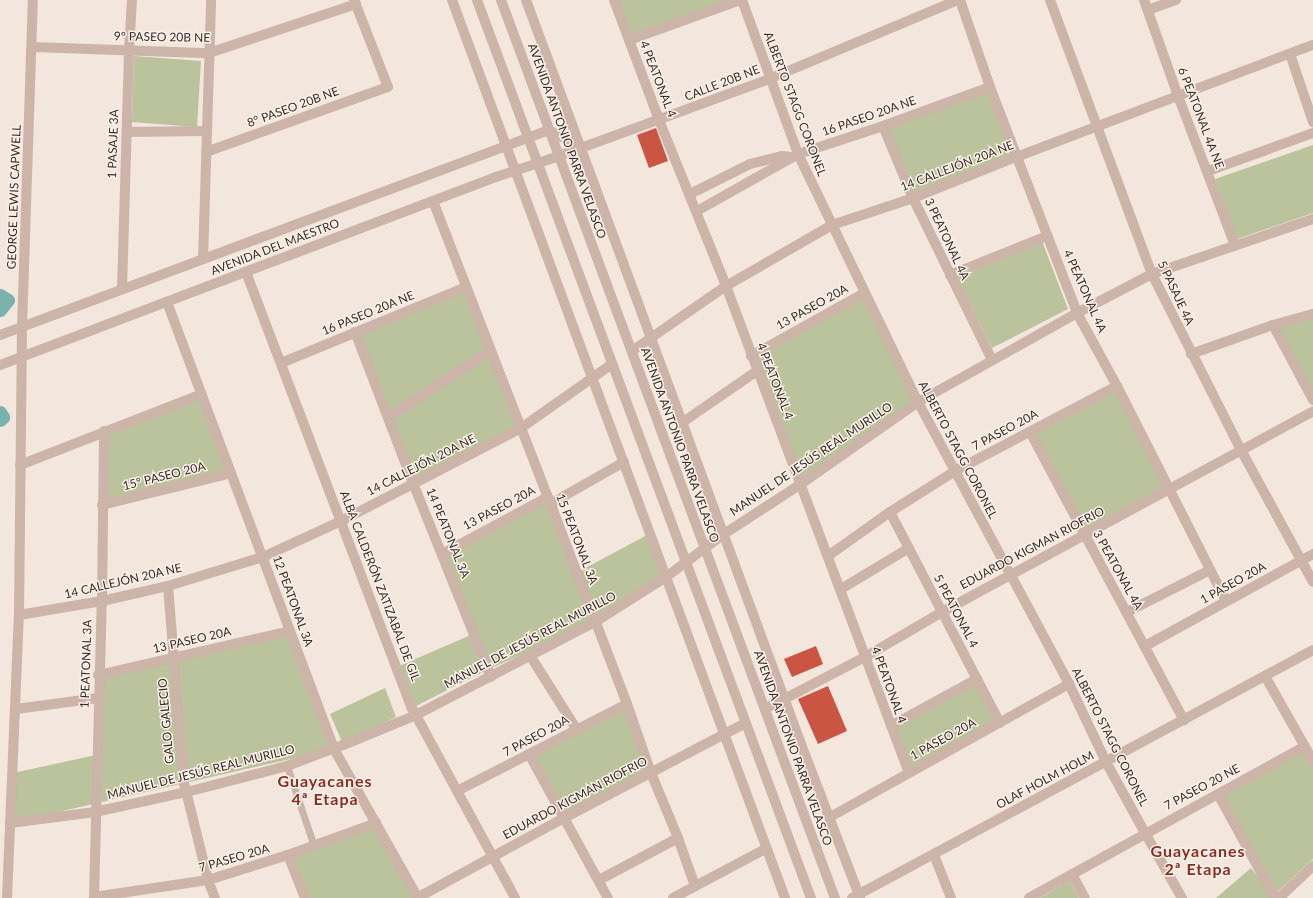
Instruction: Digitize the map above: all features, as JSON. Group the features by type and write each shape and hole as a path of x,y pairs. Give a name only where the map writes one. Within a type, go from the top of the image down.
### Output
{"street":[{"name":"GEORGE LEWIS CAPWELL","path":"7,898 19,615 20,465 23,356 22,327 33,47 33,0"},
{"name":"1 PASAJE 3A","path":"122,289 126,132 132,0"},
{"path":"203,258 211,0"},
{"path":"452,0 785,898"},
{"path":"477,0 811,898"},
{"name":"AVENIDA ANTONIO PARRA VELASCO","path":"501,0 835,898"},
{"name":"AVENIDA ANTONIO PARRA VELASCO","path":"526,0 830,817 857,897"},
{"name":"4 PEATONAL 4","path":"614,0 659,120 726,286 909,773"},
{"path":"629,40 742,0"},
{"name":"ALBERTO STAGG CORONEL","path":"742,0 795,156 832,225 918,402 1069,684 1106,762 1144,833 1182,898"},
{"name":"CALLE 20B NE","path":"559,156 769,79 959,0"},
{"name":"4 PEATONAL 4A","path":"959,0 1016,156 1077,313 1117,386 1226,601"},
{"name":"5 PASAJE 4A","path":"1050,0 1152,274 1191,354 1241,450 1313,582"},
{"path":"1146,5 1176,0"},
{"name":"9° PASEO 20B NE","path":"33,47 209,53 355,2"},
{"name":"8° PASEO 20B NE","path":"206,152 388,87 355,2"},
{"name":"6 PEATONAL 4A NE","path":"1146,5 1178,96 1208,171 1235,245"},
{"name":"14 CALLEJÓN 20A NE","path":"632,351 726,286 832,225 913,198 1016,156 1313,45"},
{"path":"1290,54 1313,122"},
{"name":"16 PASEO 20A NE","path":"697,211 795,156 990,87"},
{"name":"3 PEATONAL 4A","path":"883,126 913,198 992,360"},
{"path":"549,130 581,148"},
{"name":"AVENIDA DEL MAESTRO","path":"0,335 549,130"},
{"path":"126,132 207,131"},
{"path":"1208,171 1313,132"},
{"name":"AVENIDA DEL MAESTRO","path":"0,365 515,171 559,156"},
{"path":"690,194 750,164 782,156 795,156"},
{"name":"15 PEATONAL 3A","path":"433,202 549,500 695,886"},
{"name":"MANUEL DE JESÚS REAL MURILLO","path":"10,823 95,812 187,792 287,766 416,716 595,622 666,578 724,534 801,484 918,402 992,360 1152,274 1313,219"},
{"path":"950,275 1047,236"},
{"name":"ALBA CALDERÓN ZATIZABAL DE GIL","path":"246,272 416,716 515,898"},
{"name":"16 PASEO 20A NE","path":"281,363 466,287"},
{"name":"13 PASEO 20A","path":"752,356 864,293"},
{"name":"12 PEATONAL 3A","path":"167,302 334,749 417,898"},
{"path":"1191,354 1273,325 1313,314"},
{"path":"1273,325 1313,400"},
{"name":"14 PEATONAL 3A","path":"356,332 413,484 491,677"},
{"path":"388,418 491,350"},
{"name":"14 CALLEJÓN 20A NE","path":"19,615 102,601 168,586 263,557 341,521 521,428 612,364"},
{"path":"683,422 758,371"},
{"name":"7 PASEO 20A","path":"828,556 890,512 955,471 1117,386"},
{"path":"20,465 202,394"},
{"name":"EDUARDO KIGMAN RIOFRIO","path":"764,709 865,657 942,612 1313,411"},
{"name":"1 PEATONAL 3A","path":"94,897 98,675 102,601 104,432"},
{"name":"3 PEATONAL 4A","path":"1030,432 1184,720"},
{"name":"13 PASEO 20A","path":"442,554 624,462"},
{"name":"15° PASEO 20A","path":"102,505 231,473"},
{"name":"5 PEATONAL 4","path":"890,512 1000,723"},
{"path":"841,590 908,548"},
{"name":"1 PASEO 20A","path":"1145,646 1313,554"},
{"path":"1127,612 1210,570"},
{"name":"GALO GALECIO","path":"168,586 187,792 208,880 215,898"},
{"name":"13 PASEO 20A","path":"98,675 290,631"},
{"name":"OLAF HOLM HOLM","path":"857,897 1313,650"},
{"path":"530,657 577,730"},
{"path":"1265,676 1313,761"},
{"path":"891,726 977,679"},
{"name":"1 PASEO 20A","path":"830,817 1069,684"},
{"path":"16,709 98,698"},
{"name":"7 PASEO 20A","path":"457,791 627,704"},
{"name":"EDUARDO KIGMAN RIOFRIO","path":"417,898 564,818 746,723"},
{"name":"7 PASEO 20 NE","path":"1029,898 1144,833 1304,747"},
{"path":"530,754 608,898"},
{"path":"1218,794 1275,898"},
{"name":"7 PASEO 20A","path":"94,897 134,895 208,880 288,855 376,823"},
{"path":"599,880 678,838"},
{"path":"673,898 767,848"},
{"path":"288,855 305,898"},
{"path":"934,855 951,898"},
{"path":"1279,898 1313,866"},
{"path":"1072,874 1085,898"}],"lane":[{"path":"287,766 314,846"}],"green space":[{"path":"614,0 740,0 629,40"},
{"path":"134,56 201,61 197,127 132,122"},
{"path":"990,87 1016,157 913,198 883,126"},
{"path":"1313,145 1313,213 1237,239 1215,179"},
{"path":"1040,236 1068,309 992,348 955,274"},
{"path":"466,287 520,428 415,483 356,332"},
{"path":"864,293 918,402 801,484 751,356"},
{"path":"1313,315 1313,393 1274,326"},
{"path":"1117,386 1169,489 1084,535 1030,432"},
{"path":"202,394 231,473 102,505 104,431"},
{"path":"547,497 576,573 651,533 666,577 595,622 487,670 412,708 397,667 473,634 442,554"},
{"path":"290,631 334,749 10,823 13,773 96,755 98,675"},
{"path":"977,679 1000,723 909,773 891,726"},
{"path":"385,688 396,717 343,744 330,714"},
{"path":"627,704 651,773 564,818 529,754"},
{"path":"1304,747 1313,761 1313,859 1271,898 1216,898 1251,868 1271,894 1218,794"},
{"path":"376,823 417,898 305,898 288,855"},
{"path":"1070,881 1079,898 1040,898"}],"building":[{"path":"656,128 668,161 649,168 637,135"},
{"path":"816,646 823,664 792,677 784,659"},
{"path":"828,686 847,731 818,744 798,699"}],"waterway":[{"path":"0,295 8,300 0,310"},
{"path":"0,412 3,417 0,420"}],"district":[{"name":"Guayacanes 4ª Etapa","path":"325,790"},
{"name":"Guayacanes 2ª Etapa","path":"1198,860"}]}
